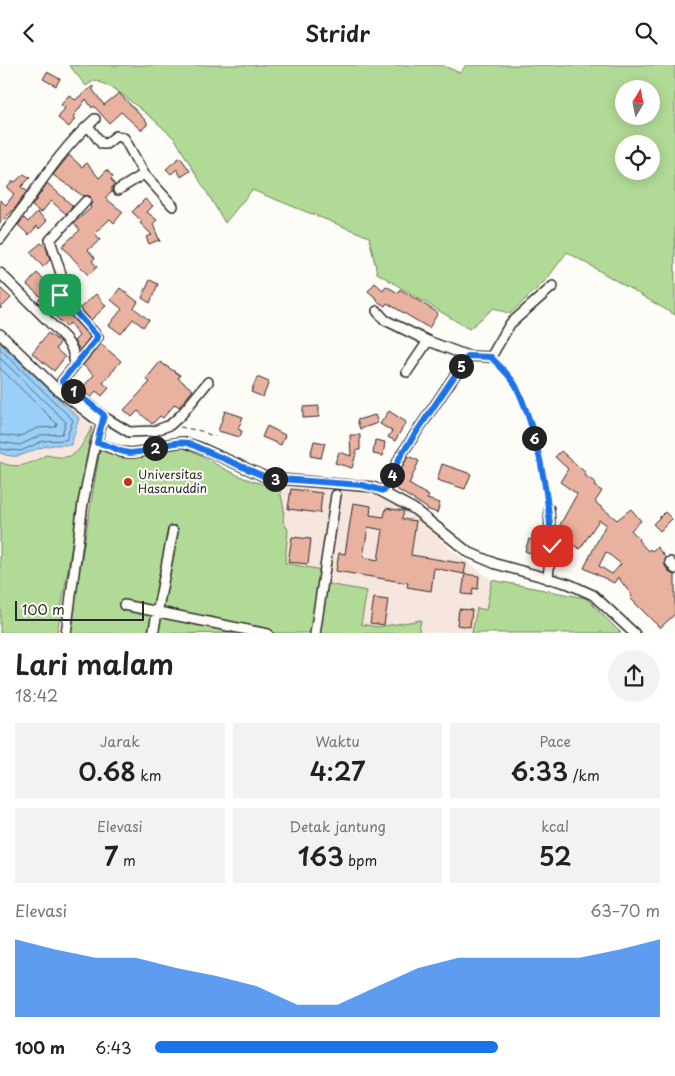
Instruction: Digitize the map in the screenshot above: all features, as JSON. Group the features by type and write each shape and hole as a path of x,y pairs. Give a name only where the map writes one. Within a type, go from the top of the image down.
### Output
{"street":[{"path":"0,239 20,214 72,139 91,123 102,145 116,136 124,138 144,174 173,206"},
{"path":"118,190 144,174"},
{"path":"86,201 50,240 65,286 60,295 98,337 62,381 100,430 130,432 154,431 170,425 181,415 208,382"},
{"path":"0,273 66,338 76,363"},
{"path":"377,311 385,320 428,341 468,356 491,357 510,324 553,286"},
{"path":"0,334 100,430 120,452 145,451 162,445 183,442 199,447 268,478 387,486 468,552 496,564 548,571 569,584 593,595 635,633"},
{"path":"407,372 428,341"},
{"path":"387,486 401,455 468,356"},
{"path":"66,633 83,503 94,449 100,430"},
{"path":"314,633 336,495"},
{"path":"548,571 552,546 549,509"},
{"path":"153,633 173,531"},
{"path":"124,605 268,633"}],"path":[{"path":"491,357 515,385 536,443 549,509"},
{"path":"170,425 201,431 216,437"}],"shaded area":[{"name":"Universitas Hasanuddin","path":"0,328 29,359 61,387 99,416 94,425 90,448 100,449 120,458 136,459 180,447 186,448 225,469 264,485 346,489 369,493 393,502 421,520 451,550 492,580 586,598 621,633 0,633"}],"green space":[{"path":"69,65 442,65 460,73 466,65 675,65 675,315 567,252 547,279 510,314 494,308 469,329 377,273 369,237 252,190 225,223 175,139 115,89 95,80 86,86"},
{"path":"92,427 57,633 0,633 0,462 18,466 46,455 56,457 70,456 79,449"},
{"path":"180,447 193,451 244,478 261,484 279,486 284,509 283,521 288,530 285,563 322,570 311,633 69,633 100,449 123,457 149,456"},
{"path":"492,580 586,598 621,633 472,633 477,608 486,610"},
{"path":"328,584 367,591 361,624 378,627 421,620 419,631 415,633 319,633"}],"water":[{"path":"0,343 79,418 71,445 46,446 18,456 0,453"}],"building":[{"path":"47,72 60,79 56,86 43,79"},
{"path":"93,86 93,90 104,105 119,93 147,122 147,125 141,130 121,112 109,123 94,106 92,108 86,99 73,117 75,119 69,127 58,118 65,108 61,105 69,95 75,100"},
{"path":"69,155 82,167 87,163 99,178 107,170 113,177 111,179 115,185 112,187 112,192 105,198 123,212 114,223 110,219 95,233 100,240 88,250 95,258 92,261 97,267 88,275 62,246 80,230 74,223 91,208 92,202 90,196 83,196 53,175"},
{"path":"180,157 190,171 181,177 177,169 171,174 166,169"},
{"path":"24,174 30,178 21,187 27,191 16,207 0,223 0,200 6,205 14,194 7,188 13,181 15,182"},
{"path":"47,183 73,206 66,214 51,201 41,213 32,206"},
{"path":"145,199 153,206 147,212 157,220 153,224 160,242 159,240 149,244 146,237 152,235 140,223 142,221 132,212"},
{"path":"37,212 47,221 39,229 37,226 29,235 18,225 24,218 28,222"},
{"path":"41,243 46,247 50,260 43,267 30,252"},
{"path":"37,273 50,285 56,280 58,285 54,293 55,299 90,337 80,350 74,341 79,336 70,323 66,327 47,311 37,301 41,297 27,285"},
{"path":"150,280 158,284 150,303 142,298"},
{"path":"375,283 383,290 386,286 398,293 400,289 438,313 429,328 387,303 385,306 377,301 368,291"},
{"path":"0,288 11,298 0,309"},
{"path":"120,288 138,302 134,308 149,320 143,327 133,319 121,334 109,325 122,309 111,300"},
{"path":"96,294 106,306 91,320 80,308"},
{"path":"48,333 60,342 56,349 65,357 54,371 32,353"},
{"path":"101,344 121,361 103,383 109,388 102,396 96,391 91,398 81,389 94,375 83,365"},
{"path":"160,362 180,375 178,378 193,390 179,407 175,404 163,418 160,416 152,424 138,411 132,417 124,410 150,382 146,379"},
{"path":"257,377 269,382 263,397 251,392"},
{"path":"319,406 319,417 303,418 303,407"},
{"path":"225,411 243,417 238,429 242,431 240,437 218,431"},
{"path":"389,411 406,422 395,441 388,437 392,431 380,424"},
{"path":"375,415 378,423 360,429 357,420"},
{"path":"267,426 285,435 281,445 262,437"},
{"path":"350,435 360,435 360,450 357,450 352,468 335,463 339,452 351,456"},
{"path":"375,440 385,442 383,456 373,454"},
{"path":"314,441 325,443 321,458 310,456"},
{"path":"561,451 586,473 584,475 596,483 594,486 602,491 595,502 617,520 631,509 641,521 631,530 638,540 648,551 650,549 652,551 657,547 666,558 665,566 670,573 675,575 675,614 660,628 630,598 632,596 618,577 614,583 584,568 606,524 599,520 580,549 557,536 556,532 577,494 560,482 568,469 555,457","holes":["606,552 621,564 612,574 599,566"]},
{"path":"408,456 419,461 409,484 429,496 427,499 440,503 437,513 427,509 393,487"},
{"path":"442,464 471,474 465,489 437,480"},
{"path":"291,489 322,493 320,513 288,509"},
{"path":"353,503 371,506 370,515 384,517 386,508 404,511 402,519 416,521 411,555 466,564 464,574 434,568 431,591 407,587 408,583 336,571 339,553 345,554","holes":["368,527 383,530 378,560 363,557"]},
{"path":"665,512 672,519 660,531 653,524"},
{"path":"292,537 311,539 308,564 288,562"},
{"path":"529,539 545,544 542,557 525,551"},
{"path":"465,574 479,576 478,589 473,588 472,595 462,594"},
{"path":"374,598 388,600 384,625 370,623"},
{"path":"459,609 472,610 470,627 457,625"}],"place":[{"name":"Universitas Hasanuddin","path":"128,482"}],"route":[{"path":"60,295 98,337 62,379 63,383 104,415 97,435 97,443 120,452 131,453 177,442 188,443 239,467 268,478 337,482 373,487 384,491 401,455 468,356 491,357 515,385 536,443 549,509 552,546"}]}
